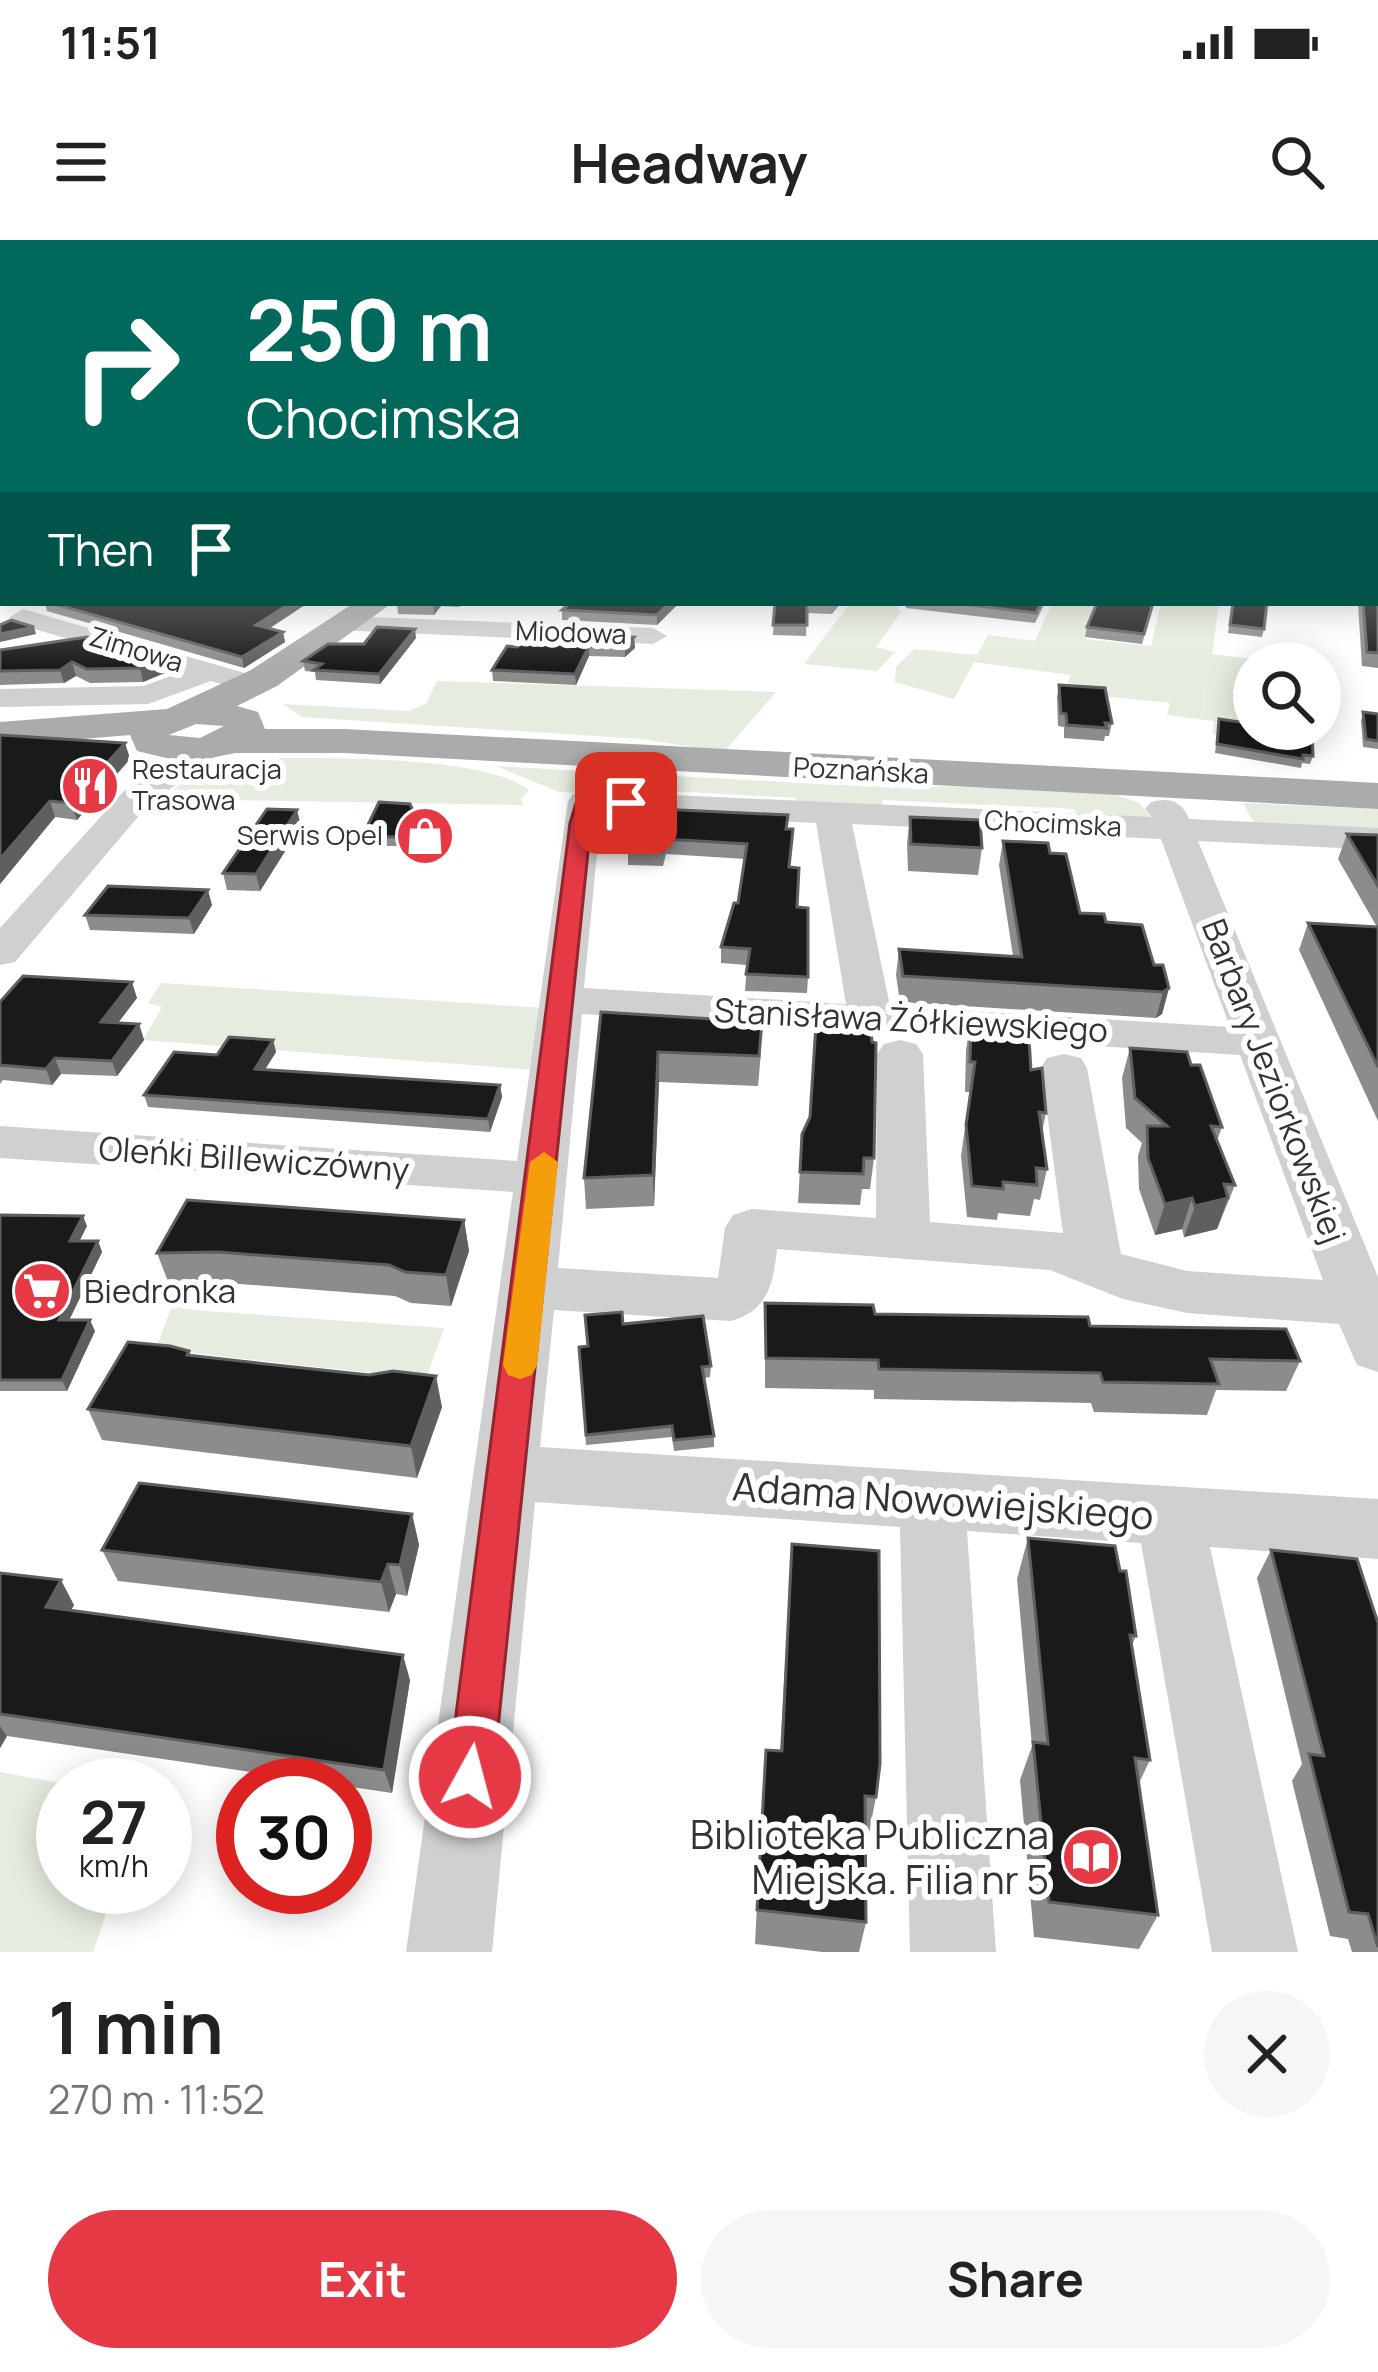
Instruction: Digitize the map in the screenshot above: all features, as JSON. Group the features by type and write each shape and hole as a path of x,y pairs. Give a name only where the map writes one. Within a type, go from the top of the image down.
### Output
{"main road":[{"path":"210,721 371,606"},
{"name":"Poznańska","path":"0,734 62,705 344,741 1110,784 1181,810 1378,796"}],"street":[{"name":"Zimowa","path":"22,617 208,672 210,721"},
{"name":"Miodowa","path":"345,623 653,636"},
{"path":"20,649 113,644"},
{"path":"62,705 113,644"},
{"path":"0,698 62,705 148,694 208,672"},
{"path":"0,953 210,721"},
{"name":"Chocimska","path":"563,1000 585,801 832,813 1181,810 1378,839"},
{"name":"Barbary Jeziorkowskiej","path":"1181,810 1258,1042 1372,1330"},
{"path":"832,813 885,1036 903,1239"},
{"path":"449,1952 563,1000"},
{"name":"Stanisława Żółkiewskiego","path":"563,1000 885,1036 1258,1042"},
{"path":"1064,1068 1095,1263"},
{"name":"Oleńki Billewiczówny","path":"0,1142 508,1176"},
{"path":"530,1287 720,1302 740,1295 745,1286 752,1228 1057,1251 1144,1284 1372,1330"},
{"name":"Adama Nowowiejskiego","path":"508,1473 1378,1528"},
{"path":"932,1500 952,1952"},
{"path":"1170,1515 1255,1952"}],"shaded area":[{"path":"848,606 899,606 901,612 876,647 895,652 877,671 804,664"},
{"path":"1051,606 1097,606 1085,639 1151,646 1160,606 1219,606 1212,654 1233,657 1233,736 1213,734 1214,721 1167,715 1170,703 1064,692 1071,675 974,662 954,699 895,682 896,667 914,649 977,655 988,635 1035,641"},
{"path":"437,681 776,692 724,752 642,739 302,717 283,704 409,711 426,704"},
{"path":"274,758 445,765 508,779 529,790 521,799 523,805 161,799 214,770"},
{"path":"496,766 837,785 1046,788 1114,794 1139,803 1150,816 1146,820 1078,819 1074,809 882,800 884,810 797,806 796,798 653,790 652,797 559,792"},
{"path":"1243,803 1378,809 1378,830 1254,823"},
{"path":"161,983 544,1008 536,1070 143,1040 162,1007 148,1003"},
{"path":"173,1303 192,1310 444,1328 426,1379 156,1349"},
{"path":"0,1772 36,1779 36,1914 106,1914 93,1952 0,1952"}],"building":[{"path":"62,606 286,606 256,625 283,632 242,657"},
{"path":"567,606 666,606 657,615 562,610"},
{"path":"775,606 807,606 807,625 773,625"},
{"path":"979,606 1040,606 1036,613"},
{"path":"1096,606 1152,606 1144,634 1087,627"},
{"path":"1233,606 1267,606 1264,629 1230,625"},
{"path":"1363,606 1378,606 1378,653 1367,652"},
{"path":"11,620 34,627 0,634 0,625"},
{"path":"377,627 415,629 379,674 314,670 322,664 303,661 328,644 364,644"},
{"path":"534,633 634,637 625,647 589,646 575,674 492,670 507,646 517,647"},
{"path":"87,637 164,659 140,668 87,669 72,662 60,670 0,671 0,650"},
{"path":"1059,685 1105,688 1112,723 1105,723 1107,728 1067,725"},
{"path":"1363,712 1378,714 1378,741 1366,739"},
{"path":"1219,719 1233,721 1233,747 1217,744"},
{"path":"0,735 125,743 71,803 50,801 0,859"},
{"path":"1251,750 1313,750 1313,756 1303,755 1303,759"},
{"path":"379,802 410,804 425,837 362,837"},
{"path":"637,808 788,815 786,829 793,829 789,867 799,868 797,907 808,908 808,977 746,974 750,949 721,947 734,903 738,903 747,844 665,839 663,851 628,850"},
{"path":"267,809 297,810 256,874 223,873"},
{"path":"910,817 980,820 982,848 911,844"},
{"path":"1347,834 1378,835 1378,886"},
{"path":"1003,841 1048,843 1050,853 1066,854 1080,913 1104,914 1106,922 1142,925 1154,965 1163,965 1169,988 1163,992 903,976 899,949 1022,957"},
{"path":"108,886 208,890 189,918 85,915"},
{"path":"1308,923 1378,927 1378,1067"},
{"path":"23,976 132,982 101,1022 139,1024 112,1061 55,1058 46,1069 0,1065 0,1002"},
{"path":"601,1012 762,1022 759,1056 658,1052 653,1175 584,1178"},
{"path":"971,1021 1029,1039 1031,1070 1042,1068 1046,1113 1039,1112 1047,1169 1036,1168 1037,1185 972,1186 966,1125 975,1062 970,1062"},
{"path":"816,1024 871,1029 876,1043 874,1158 864,1158 863,1174 800,1172 802,1134 810,1117"},
{"path":"229,1037 273,1040 255,1069 500,1085 488,1119 144,1095 174,1052 217,1055"},
{"path":"1130,1048 1187,1052 1191,1065 1200,1065 1222,1127 1211,1126 1235,1185 1224,1184 1228,1198 1195,1206 1192,1198 1165,1204 1148,1158 1147,1126 1167,1126 1135,1098"},
{"path":"187,1200 464,1220 446,1275 405,1272 389,1265 218,1252 157,1253"},
{"name":"Biedronka","path":"0,1215 83,1216 70,1241 98,1241 59,1320 90,1320 62,1380 0,1380"},
{"path":"765,1303 873,1305 875,1314 1088,1317 1090,1326 1286,1329 1300,1361 1210,1359 1219,1384 1103,1382 1100,1373 879,1369 878,1360 766,1358"},
{"path":"622,1312 623,1324 703,1316 711,1366 702,1367 714,1436 674,1440 672,1426 586,1435 579,1347 588,1346 585,1315"},
{"path":"128,1342 266,1364 369,1375 393,1371 436,1376 411,1446 88,1409"},
{"path":"139,1483 412,1514 400,1565 388,1564 381,1582 102,1550"},
{"path":"1028,1538 1115,1546 1120,1571 1126,1571 1136,1636 1130,1635 1150,1760 1135,1758 1158,1915 1049,1902 1033,1742 1048,1744"},
{"path":"792,1544 879,1551 880,1764 876,1797 865,1796 866,1922 757,1910 766,1750 782,1751"},
{"path":"1271,1550 1357,1559 1378,1623 1378,1947 1368,1914 1349,1912 1309,1754 1324,1756"},
{"path":"0,1573 61,1580 46,1607 403,1655 384,1770 372,1768 372,1758 302,1758 0,1714"}],"slow traffic":[{"path":"520,1365 544,1162"}],"place":[{"name":"Restauracja Trasowa","path":"90,786"},
{"name":"Serwis Opel","path":"425,836"},
{"name":"Biedronka","path":"42,1291"},
{"name":"Biblioteka Publiczna Miejska. Filia nr 5","path":"1091,1857"}],"route":[{"path":"470,1777 580,823 585,801 626,803"}]}
